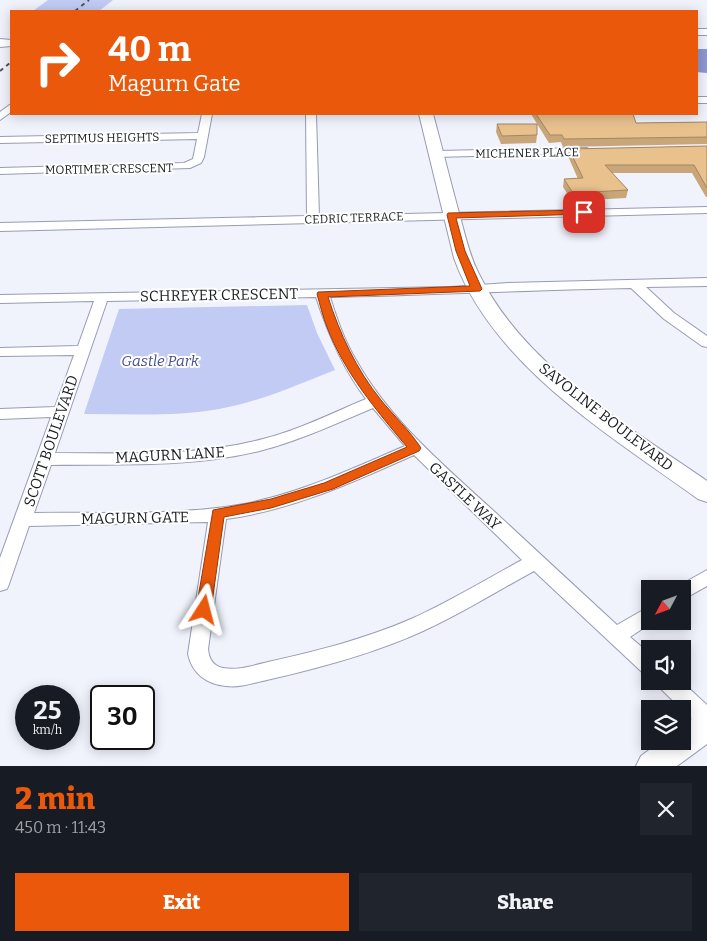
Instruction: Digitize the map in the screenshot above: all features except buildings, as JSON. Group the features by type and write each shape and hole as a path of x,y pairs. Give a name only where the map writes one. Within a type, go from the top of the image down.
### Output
{"street":[{"name":"MORTIMER CRESCENT","path":"0,171 180,168 197,161 207,115"},
{"path":"311,115 313,220"},
{"name":"SAVOLINE BOULEVARD","path":"426,115 460,251 477,289 514,338 552,378 598,414 707,493"},
{"name":"SEPTIMUS HEIGHTS","path":"0,140 203,136"},
{"name":"MICHENER PLACE","path":"436,154 599,151"},
{"name":"CEDRIC TERRACE","path":"0,227 707,210"},
{"name":"SCHREYER CRESCENT","path":"0,299 322,294 707,282"},
{"path":"635,284 669,316 707,343"},
{"name":"GASTLE WAY","path":"322,294 332,328 344,351 376,401 415,448 641,658"},
{"name":"SCOTT BOULEVARD","path":"0,584 102,297"},
{"path":"0,352 83,350"},
{"name":"MAGURN LANE","path":"45,459 179,457 235,450 283,439 376,401"},
{"path":"0,414 61,412"},
{"name":"MAGURN GATE","path":"24,520 196,517 218,514 271,504 328,486 415,448"},
{"path":"218,514 198,658 204,668 221,677 243,676 284,668 337,654 386,638 443,613 535,561"},
{"path":"691,587 707,577"},
{"path":"616,636 641,620"},
{"path":"676,690 707,719"},
{"path":"652,766 707,726"}],"green space":[{"path":"48,0 113,0 100,10 34,10"},
{"name":"Gastle Park","path":"307,305 317,333 335,370 263,398 202,412 135,415 84,414 119,309"}],"shaded area":[{"path":"698,49 707,49 707,73 698,72"}],"railway":[{"path":"76,10 89,0"},
{"path":"0,71 10,63"}],"route":[{"path":"204,610 218,514 297,497 344,480 415,448 376,401 353,369 332,328 322,294 477,289 460,251 451,215 584,212"}]}
